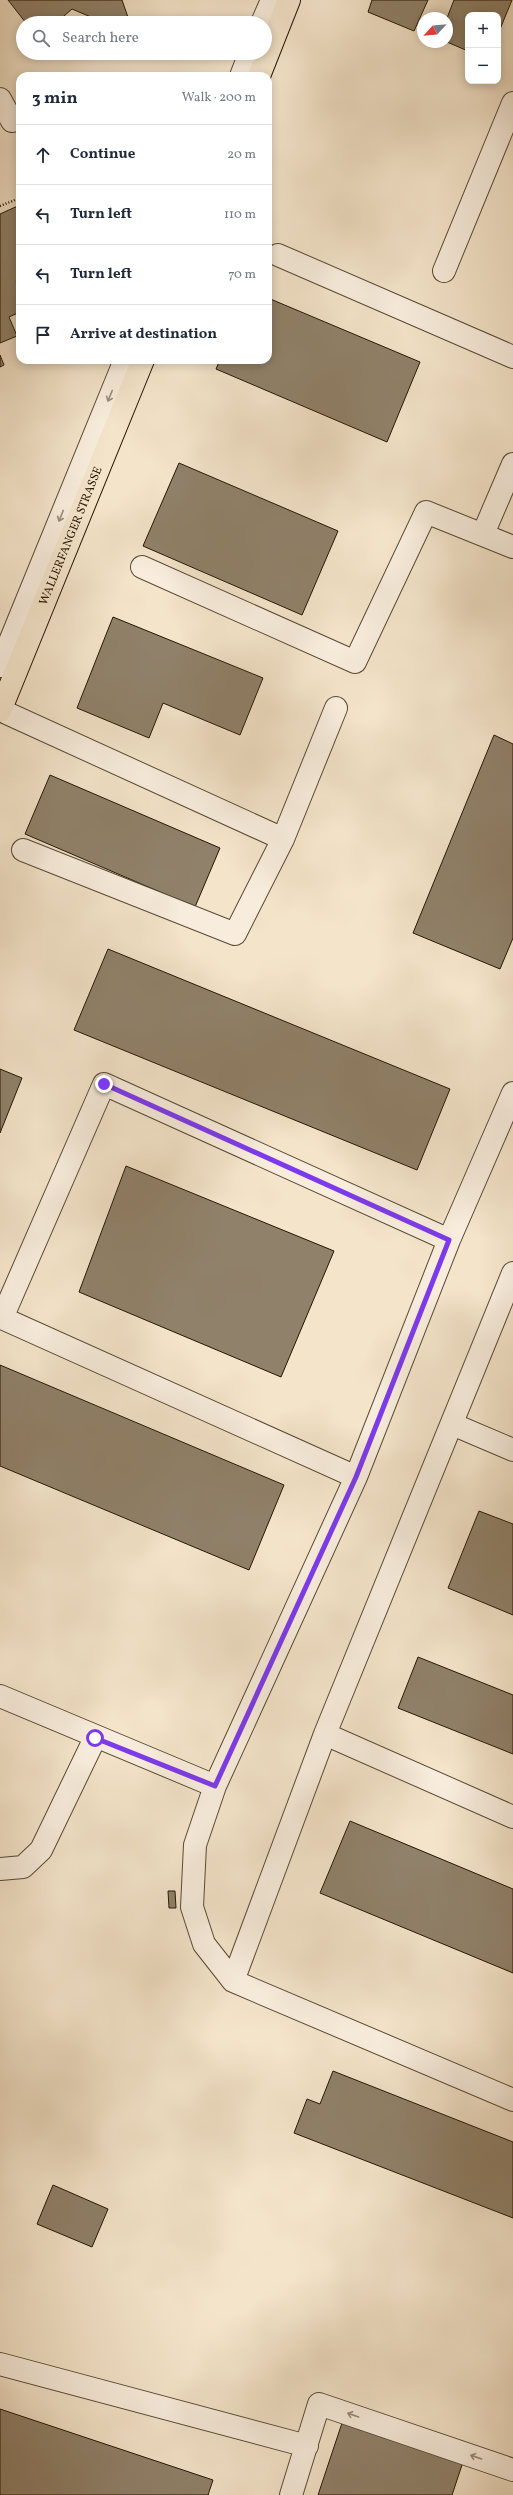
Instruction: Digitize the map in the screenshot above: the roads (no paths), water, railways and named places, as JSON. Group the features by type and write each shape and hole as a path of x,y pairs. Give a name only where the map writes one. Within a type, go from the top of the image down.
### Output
{"main road":[{"path":"272,43 289,0"},
{"path":"261,72 265,60"},
{"name":"WALLERFANGER STRASSE","path":"0,711 141,364"}],"street":[{"path":"265,16 272,0"},
{"path":"243,72 247,60"},
{"path":"0,99 12,121"},
{"path":"444,271 513,103"},
{"path":"278,255 513,357"},
{"path":"0,666 123,364"},
{"path":"483,534 513,464"},
{"path":"142,567 355,662 426,512 513,547"},
{"path":"23,850 235,934 283,839 336,708"},
{"path":"0,711 283,839"},
{"path":"356,1477 1,1318 104,1084 449,1240"},
{"path":"513,1093 506,1127 449,1240 356,1477 215,1786 195,1845 192,1907 204,1944 233,1981 513,2100"},
{"path":"233,1981 325,1734 513,1273"},
{"path":"452,1424 513,1450"},
{"path":"0,1696 95,1738 215,1786"},
{"path":"325,1734 513,1817"},
{"path":"0,1869 23,1867 41,1850 95,1738"},
{"path":"0,2364 307,2446"},
{"path":"291,2495 319,2404 513,2470"}]}
